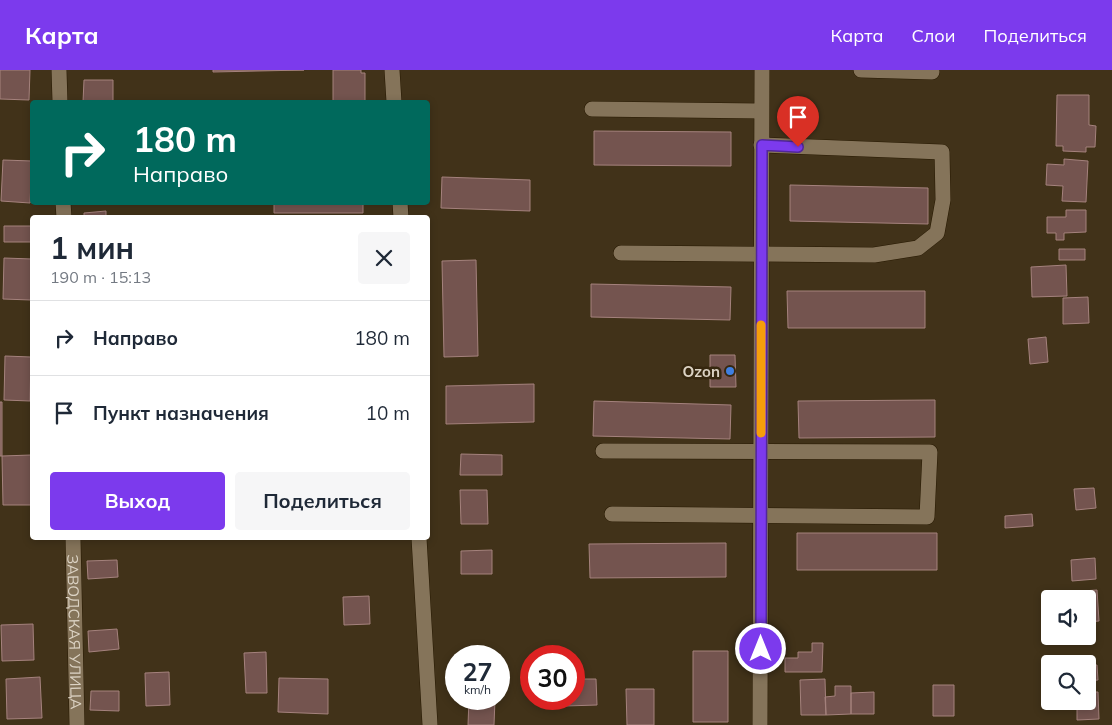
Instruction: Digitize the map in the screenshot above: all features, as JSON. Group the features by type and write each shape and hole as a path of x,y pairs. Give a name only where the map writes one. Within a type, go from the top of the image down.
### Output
{"street":[{"path":"60,70 60,100"},
{"path":"392,70 394,100"},
{"path":"760,725 762,70"},
{"path":"861,70 932,72"},
{"path":"592,109 762,111"},
{"path":"622,253 874,255 918,248 936,233 942,200 942,152 762,145"},
{"path":"603,451 930,452 927,517 612,514"},
{"name":"ЗАВОДСКАЯ УЛИЦА","path":"73,540 77,725"},
{"path":"419,540 430,725"}],"building":[{"path":"0,70 30,70 29,100 0,99"},
{"path":"213,70 304,70 213,72"},
{"path":"333,70 361,70 361,73 365,73 365,100 333,100"},
{"path":"84,80 113,80 113,100 83,100"},
{"path":"1057,95 1089,95 1089,125 1096,126 1095,147 1086,147 1086,152 1063,151 1063,146 1056,146"},
{"path":"594,131 731,132 731,166 594,165"},
{"path":"1064,159 1088,161 1086,202 1062,201 1063,186 1046,185 1047,164 1064,165"},
{"path":"3,160 30,161 30,203 1,201"},
{"path":"442,177 530,180 530,211 441,208"},
{"path":"790,185 928,188 928,224 790,221"},
{"path":"274,205 363,205 363,213 274,213"},
{"path":"1066,210 1086,210 1086,232 1064,233 1064,240 1056,240 1056,233 1047,233 1047,217 1066,217"},
{"path":"106,211 106,215 84,215 84,213"},
{"path":"4,226 30,226 30,242 4,242"},
{"path":"1059,249 1085,249 1085,260 1059,260"},
{"path":"4,258 30,259 30,300 3,299"},
{"path":"476,260 478,356 444,357 442,261"},
{"path":"1066,265 1067,296 1032,297 1031,267"},
{"path":"591,284 731,287 730,320 591,317"},
{"path":"787,291 925,291 925,328 788,328"},
{"path":"1088,297 1089,323 1063,324 1063,298"},
{"path":"1046,337 1048,362 1030,364 1028,339"},
{"path":"710,355 735,355 736,387 710,387"},
{"path":"5,356 30,357 30,401 4,400"},
{"path":"534,384 534,422 446,424 446,386"},
{"path":"935,400 935,437 799,438 798,401"},
{"path":"594,401 731,405 730,439 593,436"},
{"path":"0,402 2,402 2,456 0,456"},
{"path":"461,454 502,455 502,475 460,475"},
{"path":"30,455 30,505 3,505 2,456"},
{"path":"1094,488 1096,508 1076,510 1074,489"},
{"path":"460,490 487,490 488,524 461,524"},
{"path":"1032,514 1033,526 1005,528 1005,516"},
{"path":"797,533 937,533 937,570 797,570"},
{"path":"726,543 726,577 590,578 589,544"},
{"path":"492,550 492,574 461,574 461,551"},
{"path":"1095,558 1096,579 1072,581 1071,560"},
{"path":"117,560 118,577 88,579 87,561"},
{"path":"1096,590 1099,621 1096,621"},
{"path":"369,596 370,624 344,625 343,597"},
{"path":"33,624 34,660 2,661 1,625"},
{"path":"117,629 119,649 89,652 88,631"},
{"path":"812,643 823,643 822,672 785,672 785,658 798,658 798,652 812,652"},
{"path":"693,651 728,651 728,722 693,722"},
{"path":"266,652 267,693 246,693 244,653"},
{"path":"1096,665 1097,665 1098,680 1096,680"},
{"path":"169,672 170,705 146,706 145,673"},
{"path":"40,677 42,718 7,719 6,679"},
{"path":"279,678 328,679 328,714 278,712"},
{"path":"585,679 596,679 597,705 585,705"},
{"path":"825,679 826,715 801,715 800,680"},
{"path":"933,685 954,685 954,716 933,716"},
{"path":"835,686 851,686 851,714 826,715 825,697 835,696"},
{"path":"626,689 654,689 654,725 627,725"},
{"path":"91,691 119,691 119,711 90,710"},
{"path":"874,692 874,714 851,714 851,693"},
{"path":"1096,692 1098,692 1099,719 1077,720 1077,710 1096,710"},
{"path":"469,710 495,710 494,725 468,725"}],"slow traffic":[{"path":"761,325 761,433"}],"place":[{"name":"Ozon","path":"730,371"}],"route":[{"path":"761,649 762,145 798,147"}]}
